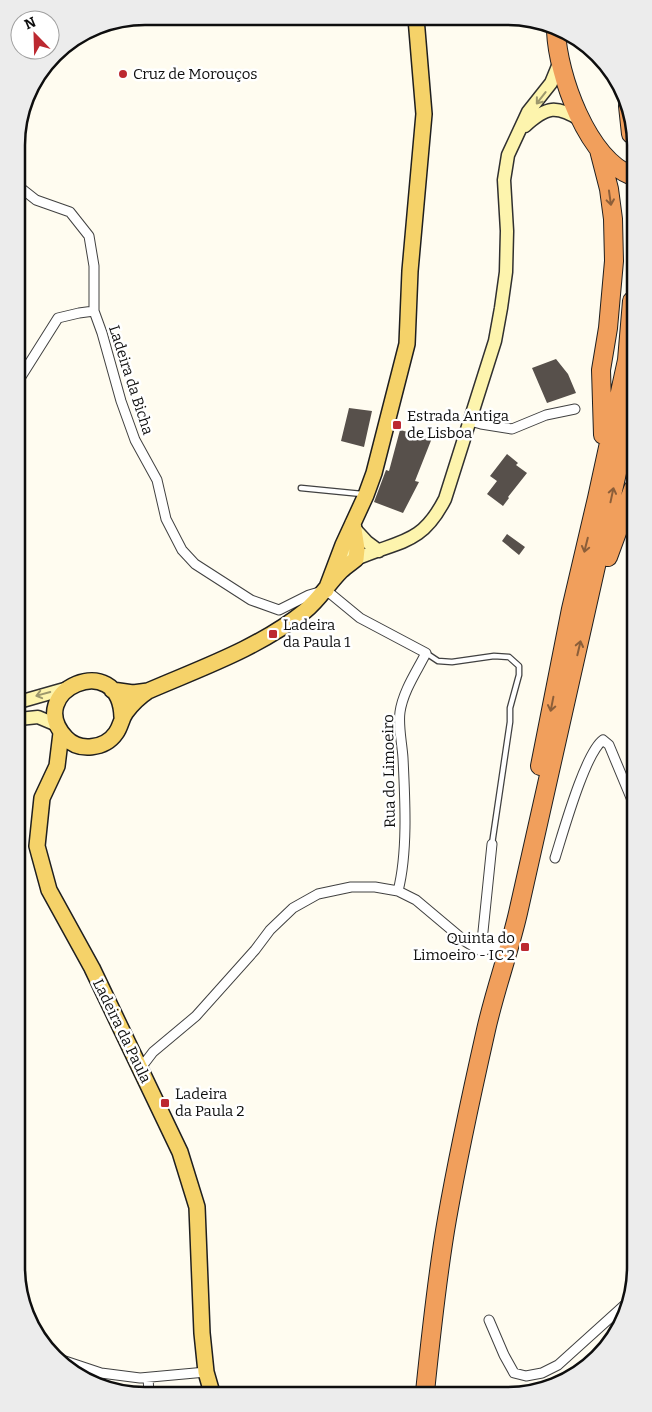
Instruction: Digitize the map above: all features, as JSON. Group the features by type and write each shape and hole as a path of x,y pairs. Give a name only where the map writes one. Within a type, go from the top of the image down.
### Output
{"highway":[{"path":"557,36 560,61 569,92 581,120 599,150 615,166 627,173"},
{"path":"597,498 604,416 601,370 608,328 614,261 613,219 609,189 599,150"},
{"path":"497,983 499,946 540,763 571,609 627,360"},
{"path":"425,1387 434,1305 447,1219 482,1049 497,983 510,946 518,913 627,429"},
{"path":"591,594 610,552 627,505"}],"main road":[{"path":"326,590 343,545 354,526 374,473 408,344 410,271 424,114 417,25"},
{"path":"122,717 136,700 148,691 234,654 273,634 306,610 326,590 341,571 356,559 357,550 354,526"},
{"path":"95,681 104,684 112,690 120,702 122,717 120,727 108,742 68,757 57,766 59,729 55,715 61,696 76,683 95,681"},
{"path":"112,690 133,693 148,691"},
{"path":"59,729 73,743 89,748"},
{"name":"Ladeira da Paula","path":"57,766 42,798 37,846 50,890 92,968 180,1152 197,1208 202,1333 206,1372 210,1387"}],"street":[{"path":"343,545 350,556 356,559 401,544 422,532 436,516 445,499 495,341 502,308 508,231 504,180 508,155 528,112 552,83 560,61"},
{"path":"518,133 545,110 556,109 566,111 581,120"},
{"name":"Ladeira da Bicha","path":"25,191 36,200 70,212 88,236 94,266 94,311 121,401 135,440 157,480 166,519 182,550 195,564 251,600 270,608 279,610 310,595 326,590"},
{"path":"25,370 58,318 94,311"},
{"path":"470,421 512,428 546,415 575,409"},
{"path":"354,526 367,542 379,551"},
{"path":"326,590 360,618 426,652"},
{"name":"Rua do Limoeiro","path":"398,891 401,879 404,832 403,756 400,713 404,697 426,652"},
{"path":"25,700 68,688"},
{"path":"25,718 38,717 59,729"},
{"path":"555,858 584,773 598,744 603,740 609,745 627,788"},
{"path":"481,951 492,844"},
{"path":"140,1069 153,1052 196,1016 255,950 270,930 293,908 318,894 352,887 375,887 398,891 416,900 466,942 481,951 499,946"},
{"path":"489,1320 514,1373 526,1376 542,1373 558,1365 619,1310"},
{"path":"76,1365 101,1373 126,1377 148,1378 206,1372"},
{"path":"148,1378 149,1387"}],"lane":[{"path":"301,488 366,494"},
{"path":"426,652 438,660 452,662 494,656 509,658 519,666 519,675 510,708 510,722 492,844"}],"building":[{"path":"556,359 568,374 576,393 547,403 532,368"},
{"path":"349,408 372,411 364,447 341,441"},
{"path":"400,430 432,438 415,481 419,482 403,513 374,502 386,470 389,471"},
{"path":"507,454 518,463 516,465 527,473 503,506 487,494 497,481 490,476"},
{"path":"507,534 525,547 519,555 502,541"}],"place":[{"name":"Cruz de Morouços","path":"123,74"},
{"name":"Estrada Antiga de Lisboa","path":"397,425"},
{"name":"Ladeira da Paula 1","path":"273,634"},
{"name":"Quinta do Limoeiro - IC 2","path":"525,947"},
{"name":"Ladeira da Paula 2","path":"165,1103"}]}
